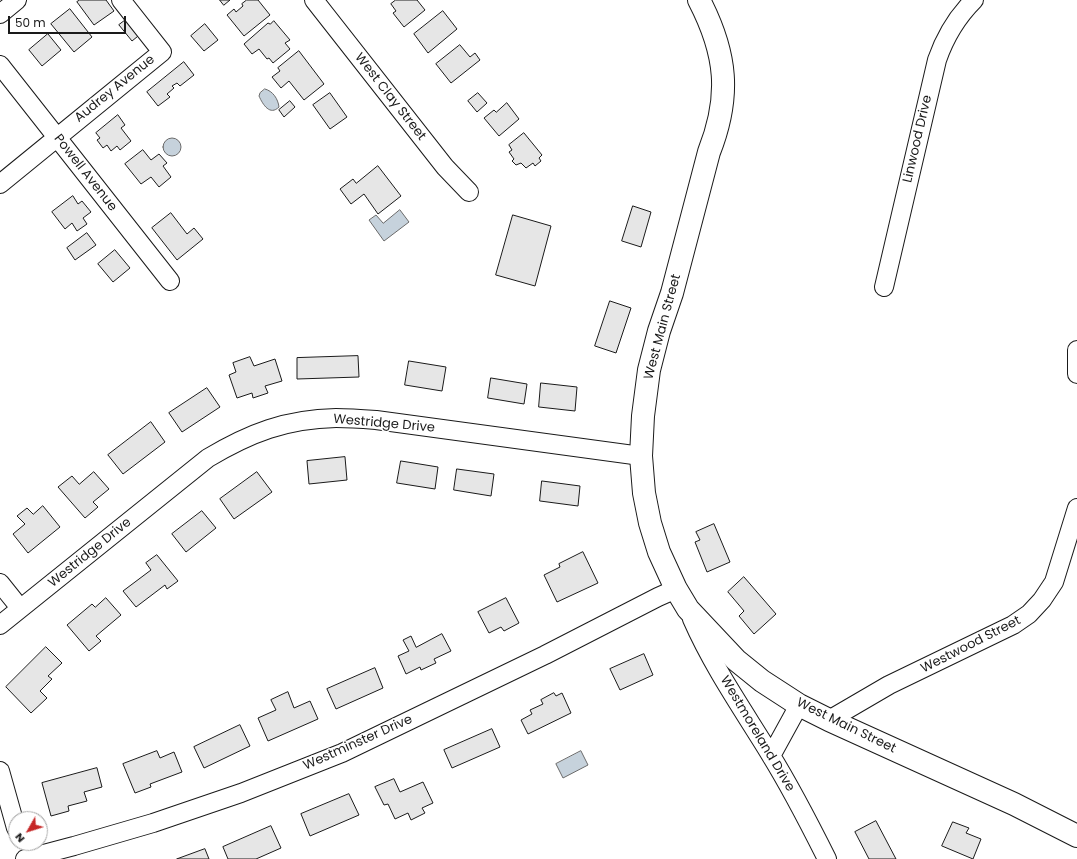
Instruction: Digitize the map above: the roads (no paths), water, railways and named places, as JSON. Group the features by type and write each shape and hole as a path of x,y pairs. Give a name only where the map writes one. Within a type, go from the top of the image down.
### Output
{"main road":[{"name":"West Main Street","path":"699,0 718,43 724,89 722,112 716,135 709,152 672,293 659,331 649,370 643,416 642,456 644,493 650,523 659,552 676,589 688,609 736,660 762,681 799,705 829,720 1014,804 1077,836"}],"street":[{"path":"0,14 17,0"},
{"name":"Audrey Avenue","path":"0,184 162,52 121,0"},
{"name":"West Clay Street","path":"314,0 445,167 469,192"},
{"name":"Linwood Drive","path":"884,287 937,60 951,28 974,0"},
{"name":"Powell Avenue","path":"0,65 170,281"},
{"path":"1077,350 1077,374"},
{"name":"Westridge Drive","path":"0,625 208,458 233,443 280,425 308,419 337,418 376,420 642,456"},
{"name":"Westwood Street","path":"829,720 890,685 1013,625 1029,614 1042,600 1054,582 1077,508"},
{"path":"0,583 20,608"},
{"name":"Westminster Drive","path":"25,859 153,823 241,793 342,753 545,655 676,589"},
{"name":"Westmoreland Drive","path":"688,609 722,677 804,812 828,859"},
{"path":"771,756 799,705"},
{"path":"0,771 11,811"}]}
